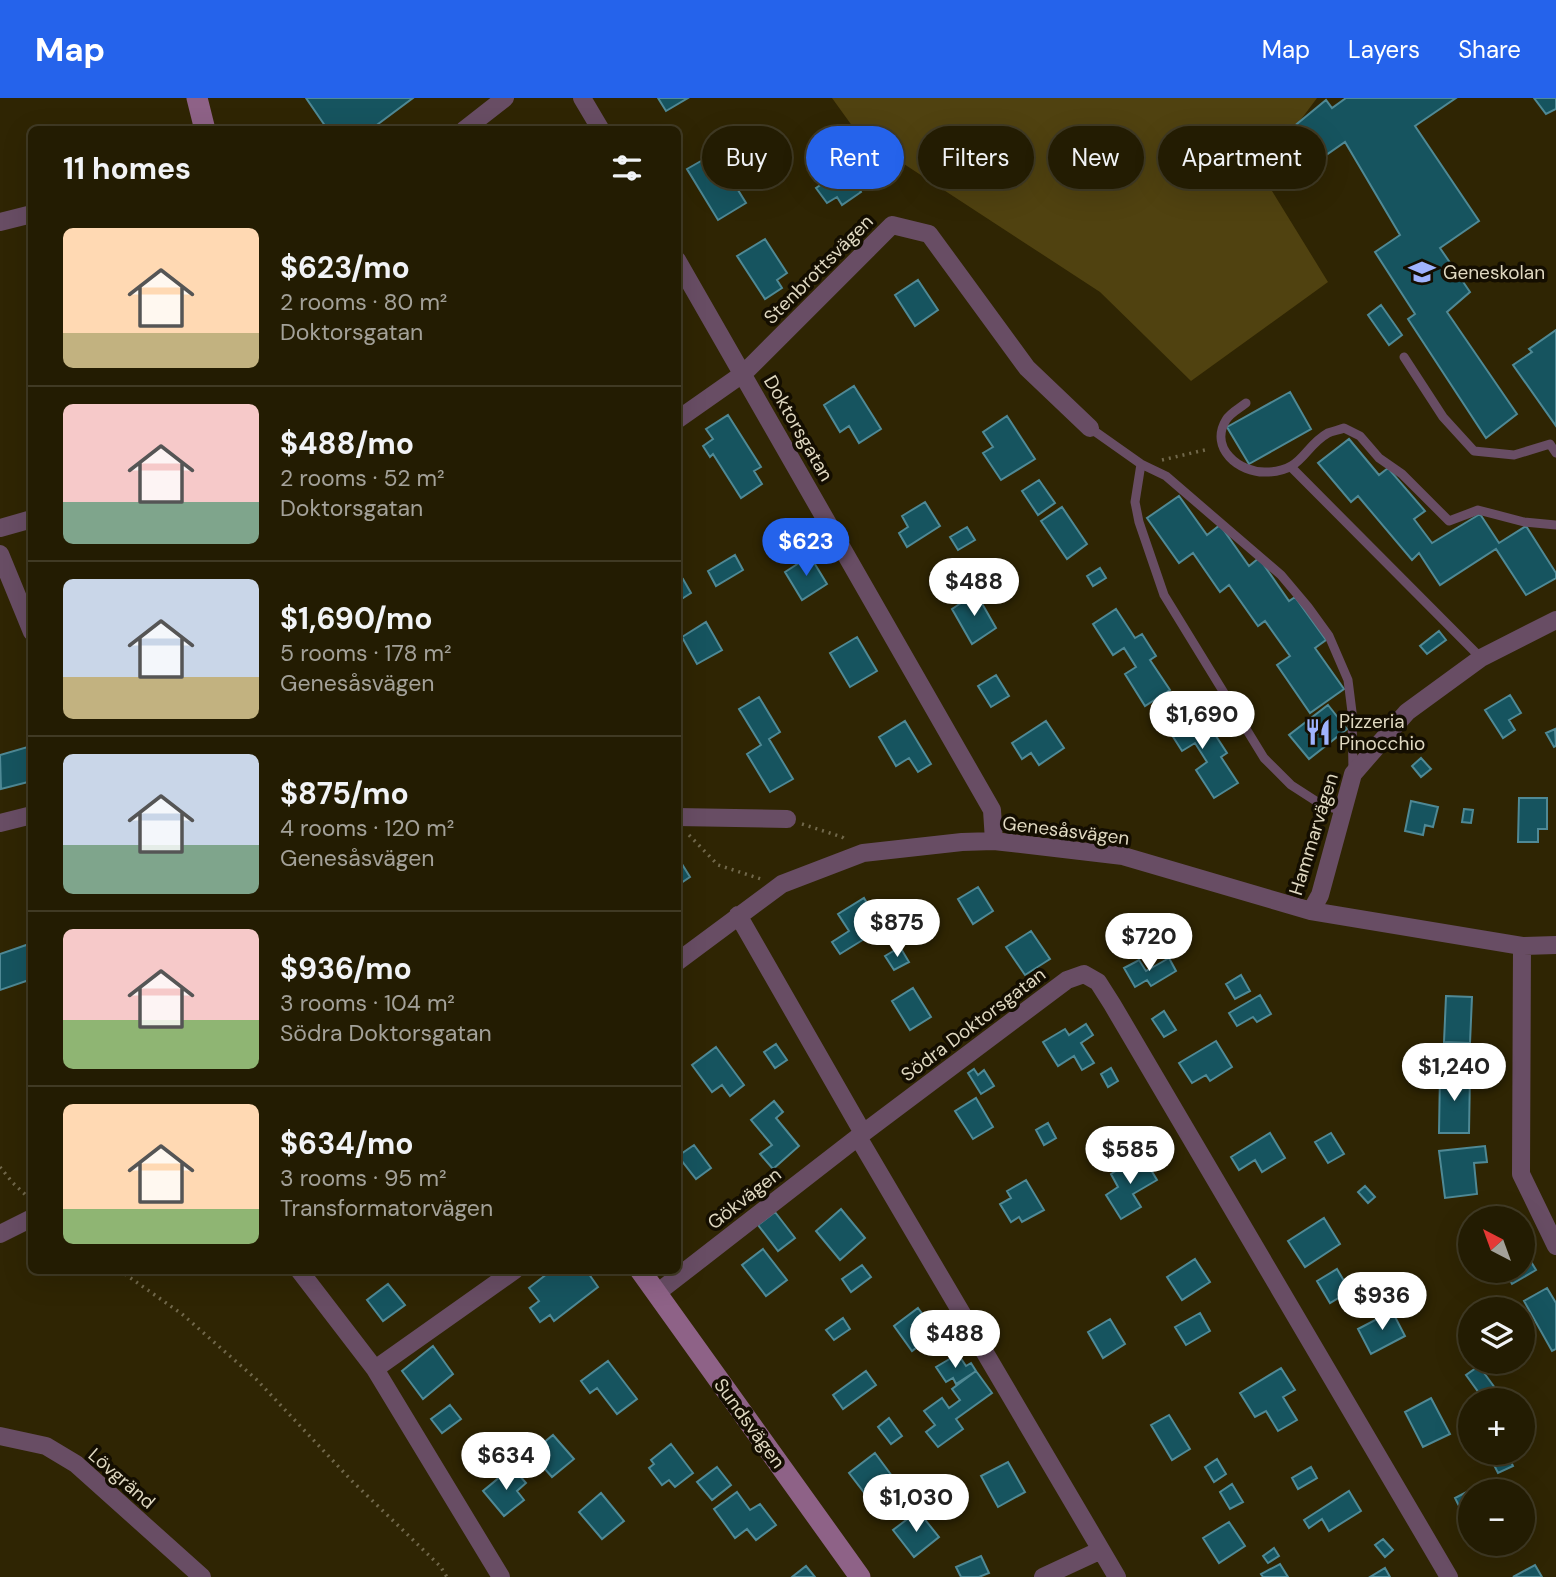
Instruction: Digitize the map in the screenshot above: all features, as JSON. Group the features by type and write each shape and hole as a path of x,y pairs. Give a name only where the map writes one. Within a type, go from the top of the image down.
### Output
{"street":[{"path":"197,98 204,126"},
{"path":"469,126 505,98"},
{"path":"582,98 599,126"},
{"path":"0,222 28,215"},
{"name":"Stenbrottsvägen","path":"681,417 744,373 892,225 929,234 1027,368 1090,428"},
{"name":"Doktorsgatan","path":"681,267 992,810 994,841"},
{"path":"0,528 28,520"},
{"path":"0,554 28,622"},
{"name":"Hammarvägen","path":"1311,911 1320,895 1353,774 1407,712 1481,658 1556,620"},
{"path":"0,823 28,816"},
{"path":"681,825 787,820"},
{"name":"Genesåsvägen","path":"681,959 782,884 863,853 994,841 1123,856 1311,911 1522,946 1556,945"},
{"path":"738,915 860,1135 1117,1577"},
{"path":"1522,946 1521,1174 1556,1246"},
{"name":"Södra Doktorsgatan","path":"860,1135 1067,980 1084,974 1098,982 1449,1577"},
{"name":"Gökvägen","path":"657,1293 860,1135"},
{"path":"0,1234 28,1220"},
{"path":"302,1274 375,1369 501,1577"},
{"path":"375,1369 509,1274"},
{"name":"Sundsvägen","path":"643,1274 860,1577"},
{"name":"Lövgränd","path":"0,1436 46,1446 76,1464 202,1577"},
{"path":"1043,1577 1101,1550"}],"lane":[{"path":"1404,357 1443,418 1474,451 1514,455 1550,444 1556,453"},
{"path":"1247,403 1227,418 1221,431 1222,445 1228,458 1245,468 1265,472 1292,468 1328,433 1344,428 1360,436 1379,458 1402,474 1449,522 1478,510 1524,522 1556,525"},
{"path":"1090,428 1141,464 1166,476 1281,575 1308,607 1329,636 1348,680 1352,712 1353,774"},
{"path":"1141,464 1135,502 1139,522 1164,595 1264,758 1290,785 1322,805 1343,811"},
{"path":"1292,468 1481,658"}],"path":[{"path":"1141,464 1222,445"},
{"path":"787,820 842,837 863,853"},
{"path":"681,825 718,865 782,884"},
{"path":"0,1167 28,1197"},
{"path":"125,1274 182,1314 256,1379 352,1481 440,1566 447,1577"}],"shaded area":[{"path":"832,98 1317,98 1296,126 1158,126 1158,189 1271,189 1328,282 1191,381 1100,292 942,189 1034,189 1034,126 918,126 918,173 904,164 904,126 852,126"}],"building":[{"path":"306,98 413,98 375,126 325,126"},
{"path":"658,98 688,98 666,111"},
{"name":"Geneskolan","path":"1346,98 1456,98 1415,126 1479,221 1440,248 1470,292 1447,312 1517,414 1486,438 1408,319 1415,314 1375,252 1400,235 1345,142 1326,155 1326,126 1294,126 1326,100 1332,108"},
{"path":"1534,98 1556,98 1556,109 1546,114"},
{"path":"702,160 702,189 737,189 746,203 718,220 687,169"},
{"path":"817,189 859,189 861,192 842,205 837,197 827,203"},
{"path":"765,239 787,273 777,280 782,288 765,299 737,256"},
{"path":"918,280 938,310 915,326 895,295"},
{"path":"1381,305 1402,335 1389,345 1368,315"},
{"name":"Geneskolan","path":"1556,330 1556,426 1513,365 1532,352 1529,349"},
{"path":"854,386 881,429 859,443 849,426 840,432 824,405"},
{"path":"1290,392 1311,429 1249,464 1227,427"},
{"path":"728,415 761,467 754,471 762,484 741,498 713,454 710,457 703,446 713,439 706,429"},
{"path":"1007,416 1035,459 1001,480 983,453 993,447 983,432"},
{"path":"1349,439 1379,475 1388,468 1425,511 1414,519 1432,543 1480,514 1499,543 1526,526 1556,573 1556,578 1526,595 1496,549 1440,585 1419,553 1412,560 1358,496 1351,502 1318,463"},
{"path":"1039,480 1055,503 1038,515 1022,491"},
{"path":"1179,496 1207,535 1220,525 1249,566 1259,558 1289,601 1295,597 1326,640 1315,648 1344,689 1310,713 1277,665 1290,656 1265,621 1258,626 1229,585 1220,592 1193,553 1179,563 1147,518"},
{"path":"925,502 940,526 907,547 899,533 908,527 902,516"},
{"path":"1062,507 1087,544 1067,559 1041,521"},
{"path":"967,527 975,540 958,550 950,537"},
{"path":"735,555 743,570 716,586 708,571"},
{"path":"810,556 827,584 802,600 785,572"},
{"path":"1100,568 1106,578 1093,586 1087,576"},
{"path":"683,579 691,593 681,599"},
{"path":"976,593 996,628 972,644 952,609"},
{"path":"1116,609 1135,638 1142,634 1156,656 1150,660 1170,690 1145,706 1125,674 1136,667 1124,648 1113,655 1093,624"},
{"path":"706,622 722,650 697,664 682,637"},
{"path":"1439,631 1446,640 1427,654 1420,646"},
{"path":"857,637 877,671 850,687 830,653"},
{"path":"996,675 1009,696 991,707 978,686"},
{"path":"1510,695 1521,713 1509,720 1515,730 1503,738 1485,710"},
{"path":"759,697 780,732 769,739 793,779 770,792 747,754 761,745 739,709"},
{"name":"Pizzeria Pinocchio","path":"1328,705 1347,729 1309,759 1289,735"},
{"path":"1187,706 1205,735 1212,730 1227,753 1221,757 1238,783 1214,798 1196,770 1207,762 1195,743 1182,751 1163,721"},
{"path":"905,721 931,764 918,772 909,758 896,766 879,737"},
{"path":"1046,721 1064,748 1039,765 1031,753 1022,759 1012,743"},
{"path":"1555,729 1556,746 1554,747 1546,733"},
{"path":"28,747 28,782 1,789 0,755"},
{"path":"1421,758 1431,769 1421,777 1412,766"},
{"path":"1519,798 1547,798 1547,829 1538,829 1538,842 1518,842"},
{"path":"1411,801 1438,807 1433,827 1425,825 1423,835 1405,831"},
{"path":"1464,809 1473,810 1471,823 1462,822"},
{"path":"681,862 690,877 681,883"},
{"path":"978,887 993,911 973,924 958,899"},
{"path":"864,898 882,928 840,954 832,942 849,931 838,914"},
{"path":"1031,931 1050,959 1025,975 1006,947"},
{"path":"28,944 28,980 0,990 0,954"},
{"path":"900,947 909,962 894,970 885,956"},
{"path":"1169,958 1176,971 1151,986 1147,980 1135,987 1124,968 1139,960 1146,971"},
{"path":"1241,975 1250,991 1235,999 1226,984"},
{"path":"913,988 931,1017 910,1030 892,1001"},
{"path":"1260,995 1271,1014 1257,1022 1253,1017 1237,1026 1229,1013"},
{"path":"1446,996 1472,997 1470,1043 1444,1042"},
{"path":"1164,1011 1176,1030 1164,1037 1152,1019"},
{"path":"1086,1024 1093,1035 1081,1043 1094,1063 1082,1070 1074,1056 1058,1066 1043,1042 1065,1029 1069,1035"},
{"path":"1216,1041 1232,1067 1210,1081 1206,1075 1192,1083 1179,1063"},
{"path":"776,1044 787,1060 775,1068 764,1052"},
{"path":"716,1047 744,1085 730,1096 722,1085 712,1092 692,1065"},
{"path":"1111,1068 1118,1081 1108,1087 1101,1074"},
{"path":"974,1069 978,1075 984,1070 994,1086 981,1094 968,1073"},
{"path":"1440,1073 1470,1073 1469,1133 1439,1133"},
{"path":"976,1098 993,1127 973,1139 955,1111"},
{"path":"774,1101 783,1112 776,1118 799,1146 773,1169 760,1154 772,1145 751,1120"},
{"path":"1048,1123 1056,1138 1044,1145 1036,1130"},
{"path":"1270,1133 1285,1158 1262,1172 1255,1160 1239,1170 1231,1157"},
{"path":"1331,1133 1344,1154 1328,1163 1315,1142"},
{"path":"694,1145 711,1168 696,1179 681,1160 681,1154"},
{"path":"1485,1146 1487,1162 1474,1163 1477,1194 1445,1198 1439,1151"},
{"path":"1142,1155 1157,1180 1133,1194 1141,1207 1121,1219 1106,1195 1118,1187 1111,1174"},
{"path":"1026,1180 1044,1210 1022,1222 1019,1217 1011,1222 1000,1204 1011,1198 1007,1191"},
{"path":"1365,1186 1375,1197 1368,1203 1358,1192"},
{"path":"841,1209 865,1238 840,1260 816,1231"},
{"path":"775,1212 795,1238 778,1251 758,1225"},
{"path":"1324,1218 1340,1244 1305,1267 1288,1241"},
{"path":"763,1249 787,1280 766,1296 742,1265"},
{"path":"1195,1259 1210,1282 1182,1300 1167,1277"},
{"path":"862,1265 871,1277 851,1292 842,1279"},
{"path":"1337,1269 1350,1291 1330,1303 1317,1281"},
{"path":"547,1274 589,1274 598,1287 554,1321 550,1315 540,1322 530,1308 539,1301 529,1288"},
{"path":"388,1284 405,1305 383,1321 367,1300"},
{"path":"1547,1288 1556,1303 1556,1349 1552,1351 1535,1321 1535,1297 1531,1297"},
{"path":"918,1308 942,1340 928,1350 923,1343 912,1351 894,1326"},
{"path":"1392,1311 1405,1336 1371,1354 1358,1329"},
{"path":"1200,1313 1210,1331 1186,1345 1175,1327"},
{"path":"843,1318 850,1329 834,1340 826,1330"},
{"path":"1110,1319 1125,1344 1103,1358 1088,1332"},
{"path":"433,1346 453,1374 423,1399 402,1371"},
{"path":"958,1354 966,1366 971,1363 976,1371 956,1384 953,1378 946,1382 936,1367"},
{"path":"608,1361 637,1399 617,1414 597,1388 590,1393 581,1381"},
{"path":"1281,1368 1295,1390 1283,1397 1297,1420 1278,1431 1266,1411 1255,1417 1240,1393"},
{"path":"866,1371 876,1385 843,1409 833,1395"},
{"path":"976,1371 992,1393 956,1419 963,1429 938,1447 926,1432 935,1425 924,1411 942,1398 949,1408 960,1400 952,1389"},
{"path":"1485,1374 1495,1388 1475,1388 1466,1375"},
{"path":"1431,1398 1450,1434 1423,1447 1405,1412"},
{"path":"450,1405 461,1419 442,1433 431,1419"},
{"path":"1169,1415 1190,1449 1172,1460 1151,1425"},
{"path":"889,1418 902,1436 891,1444 878,1427"},
{"path":"553,1435 574,1459 552,1477 531,1453"},
{"path":"671,1444 693,1473 675,1487 669,1480 662,1485 649,1468 654,1464 651,1460"},
{"path":"875,1453 892,1476 866,1495 849,1473"},
{"path":"1217,1459 1226,1474 1214,1482 1205,1467"},
{"path":"1008,1462 1025,1492 998,1507 981,1476"},
{"path":"1494,1465 1512,1465 1513,1466 1498,1473"},
{"path":"512,1467 526,1483 517,1491 524,1500 504,1516 483,1491"},
{"path":"717,1467 731,1485 712,1500 697,1482"},
{"path":"1311,1467 1317,1478 1298,1489 1292,1478"},
{"path":"1232,1484 1243,1502 1230,1509 1220,1492"},
{"path":"1349,1491 1361,1511 1329,1531 1322,1519 1309,1528 1304,1520"},
{"path":"737,1492 750,1510 760,1504 776,1525 756,1540 747,1529 735,1538 714,1509"},
{"path":"601,1493 624,1521 602,1539 579,1512"},
{"path":"918,1511 939,1537 914,1557 893,1530"},
{"path":"1229,1522 1245,1546 1219,1563 1203,1538"},
{"path":"1383,1539 1393,1550 1385,1557 1375,1545"},
{"path":"1274,1548 1279,1556 1268,1563 1263,1556"},
{"path":"981,1556 989,1573 979,1577 961,1577 956,1567"},
{"path":"1280,1564 1288,1577 1263,1577 1261,1574"},
{"path":"1535,1565 1542,1577 1513,1577"},
{"path":"806,1566 815,1577 792,1577"},
{"path":"1385,1568 1390,1577 1370,1577"}],"place":[{"name":"Geneskolan","path":"1422,272"},
{"name":"Pizzeria Pinocchio","path":"1318,732"}]}
